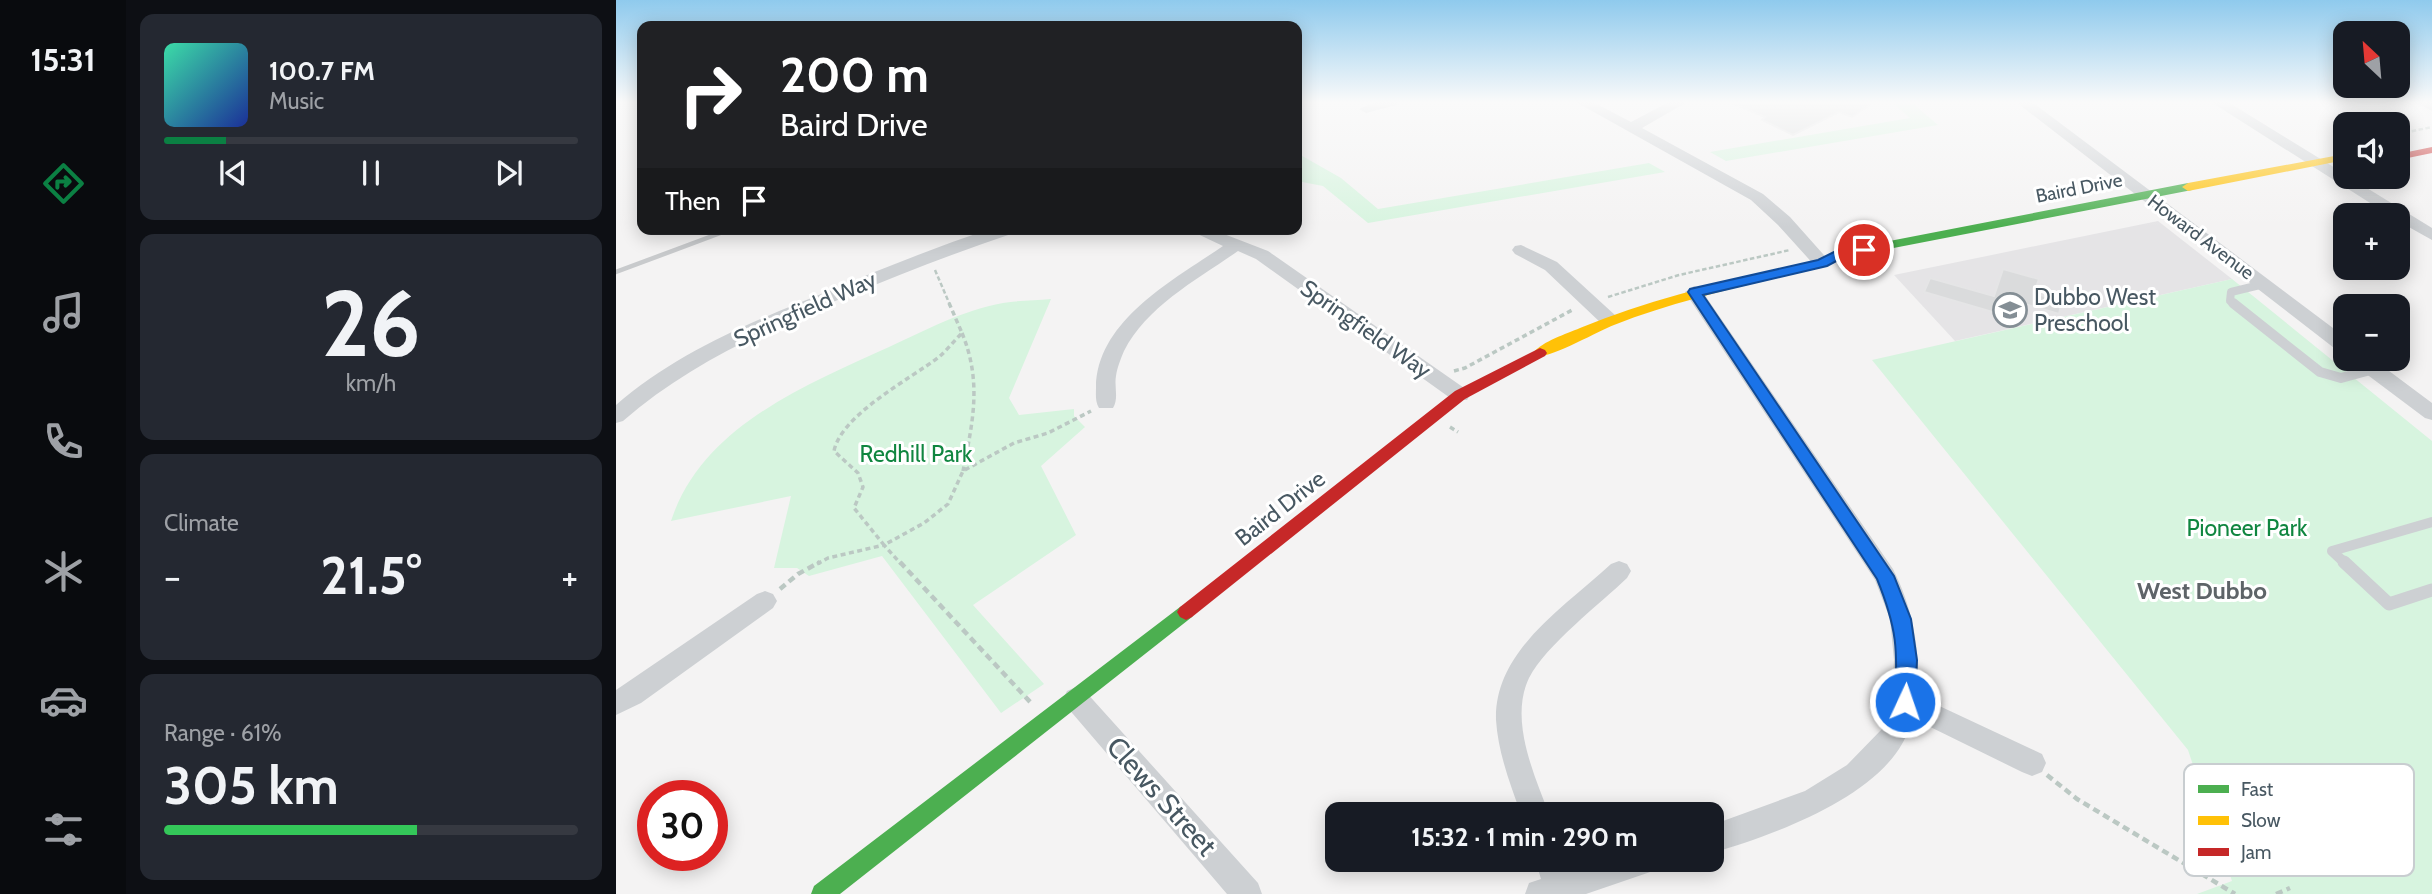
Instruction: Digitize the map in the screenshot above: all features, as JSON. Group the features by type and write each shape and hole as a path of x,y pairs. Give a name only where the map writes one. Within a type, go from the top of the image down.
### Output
{"street":[{"path":"1660,144 1757,197 1784,221 1822,263"},
{"name":"Howard Avenue","path":"2077,144 2333,338"},
{"path":"2284,144 2432,235"},
{"path":"2410,155 2432,150"},
{"name":"Baird Drive","path":"822,894 1076,699 1460,395 1571,336 1609,320 1694,292 1822,263 1838,255 2152,201 2321,167 2333,162"},
{"name":"Baird Drive","path":"2321,167 2333,168"},
{"name":"Springfield Way","path":"616,416 681,366 776,319 929,256 990,235"},
{"name":"Springfield Way","path":"1212,235 1262,255 1460,395"},
{"path":"1106,404 1103,387 1114,348 1144,312 1237,244"},
{"path":"1521,250 1551,266 1609,320"},
{"path":"1694,292 1885,576 1902,619 1907,660 1905,702 1892,737 1857,774 1813,802 1724,835"},
{"path":"2376,371 2432,413"},
{"path":"1531,802 1514,752 1510,725 1511,698 1518,672 1531,656 1619,572"},
{"path":"616,702 632,695 765,601"},
{"name":"Clews Street","path":"1076,699 1247,894"},
{"path":"1905,702 2032,763"},
{"path":"1549,880 1587,872"}],"lane":[{"path":"2264,284 2231,292 2230,301 2320,372 2341,378 2354,371"},
{"path":"2432,522 2332,551 2389,604 2432,590"}],"path":[{"path":"765,601 799,574 828,558 884,545 923,523 948,504 963,471 971,430 974,375 972,359 929,256"},
{"path":"962,333 941,355 861,414 836,440 834,451 858,473 863,487 854,509 1047,721"},
{"path":"963,471 996,452 1048,433 1106,404"},
{"path":"2032,763 2077,799 2184,863"},
{"path":"2205,876 2235,894"},
{"path":"2276,894 2290,888"}],"shaded area":[{"name":"Dubbo West Preschool","path":"2158,221 2232,279 1955,341 1894,275"}],"green space":[{"path":"1759,144 1828,144 1726,161 1710,152"},
{"path":"1302,156 1341,178 1378,209 1649,163 1665,172 1368,223 1323,186 1302,182"},
{"name":"Pioneer Park","path":"2232,279 2333,361 2333,371 2346,371 2432,441 2432,894 2197,894 2232,881 2230,876 2414,876 2414,764 2193,764 2188,750 1872,360"},
{"name":"Redhill Park","path":"1051,299 1009,398 1019,415 1074,409 1074,416 1085,427 1041,466 1076,535 973,605 1044,684 1001,713 882,556 809,576 797,568 774,568 791,496 671,521 686,488 706,459 732,434 792,394 857,361 959,316 1003,303"}],"building":[{"path":"2003,269 2039,279 2034,293 2062,301 2059,314 2018,302 2013,318 1924,292 1930,278 1994,296"}],"railway":[{"path":"616,272 715,235"}],"traffic: fast":[{"path":"1822,263 1838,255 2188,187"},
{"path":"822,894 1186,612"}],"traffic: slow":[{"path":"2188,187 2333,159"},
{"path":"1540,353 1574,336 1643,309 1822,263"}],"traffic: jam":[{"path":"2410,155 2432,150"},
{"path":"1186,612 1460,395 1540,353"}],"place":[{"name":"Dubbo West Preschool","path":"2010,310"}],"district":[{"name":"West Dubbo","path":"2202,590"}],"route":[{"path":"1864,250 1838,255 1822,263 1694,292 1885,576 1902,619 1907,660 1905,702"}]}
